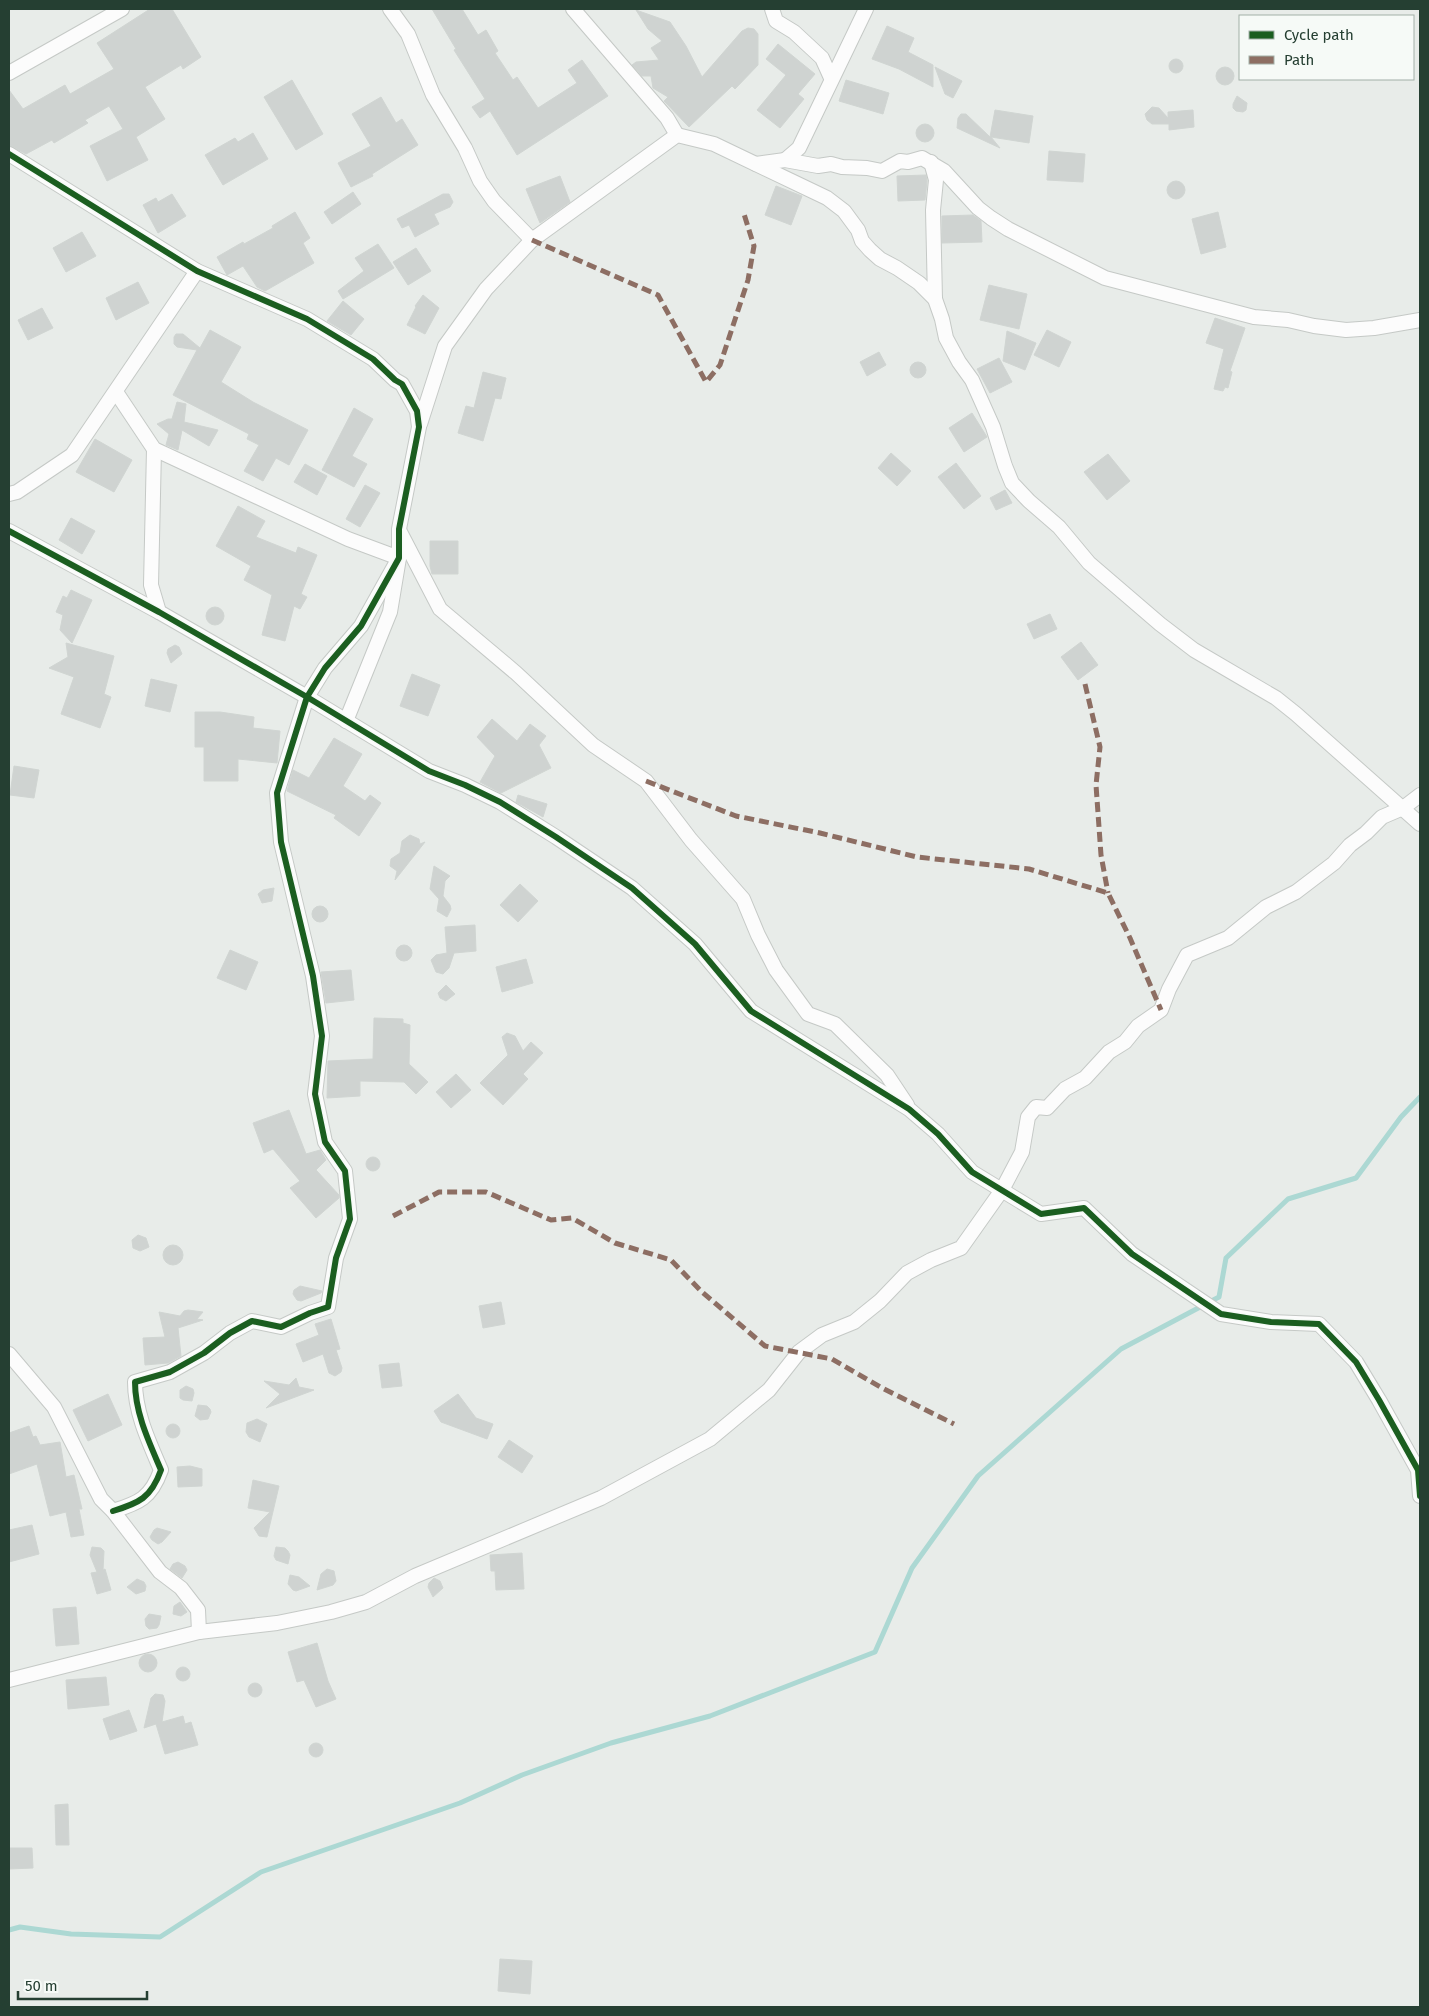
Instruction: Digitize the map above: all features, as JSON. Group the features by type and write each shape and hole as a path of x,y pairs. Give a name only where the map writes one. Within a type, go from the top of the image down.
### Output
{"street":[{"path":"9,73 122,9"},
{"path":"390,9 408,34 433,95 465,148 480,181 494,201 532,240"},
{"path":"572,9 667,118 677,135 714,144 827,198 844,211 858,230 862,241 870,250 880,259 919,283 935,299"},
{"path":"772,9 776,21 794,32 822,58 831,78"},
{"path":"785,160 799,148 831,78 866,9"},
{"path":"346,721 390,612 399,558 399,529 419,427 445,346 486,289 532,240 677,135"},
{"path":"9,154 197,271 307,319 373,359 395,380 402,384 417,411 419,427"},
{"path":"756,164 785,160 818,166 831,164 882,171 900,161 908,162 922,158 944,171 978,208 991,218 1008,229 1105,278 1254,317 1288,320 1314,326 1355,330 1420,320"},
{"path":"931,162 936,180 933,210 935,299 946,338 975,387 993,427 1012,483 1029,501 1059,527 1089,563 1160,624 1194,650 1276,698 1404,808 1420,824"},
{"path":"9,494 17,492 72,455 197,271"},
{"path":"116,392 154,449 348,539 399,558"},
{"path":"154,449 151,585 159,612"},
{"path":"399,529 440,609 516,673 593,745 646,781 691,840 743,899 758,935 776,970 808,1014 835,1024 887,1075 909,1109"},
{"path":"9,532 159,612 307,697 429,771 465,785 500,802 632,888 695,944 751,1011 909,1109 938,1134 972,1172 1041,1214 1084,1208 1132,1254 1221,1314 1271,1322 1319,1324 1356,1362 1379,1400 1418,1470 1420,1496"},
{"path":"113,1511 138,1503 156,1484 161,1470 148,1441 135,1400 135,1382 170,1372 204,1353 230,1333 252,1321 281,1327 310,1313 328,1307 336,1258 350,1219 345,1171 324,1142 316,1094 322,1036 313,976 281,842 277,793 307,697 324,668 361,626 399,558"},
{"path":"9,1680 199,1632 277,1623 331,1612 366,1602 415,1576 601,1498 710,1439 769,1390 799,1352 822,1335 854,1322 880,1301 907,1273 931,1260 960,1248 1002,1190 1022,1152 1028,1117 1036,1107 1047,1108 1065,1089 1085,1078 1109,1052 1125,1042 1138,1026 1161,1010 1169,989 1187,955 1228,938 1266,907 1296,892 1334,863 1350,845 1366,833 1382,817 1404,808 1420,795"},
{"path":"9,1354 54,1407 100,1499 113,1511 160,1572 181,1588 198,1610 199,1632"}],"building":[{"path":"150,9 172,9 201,57 183,69 181,65 145,87 165,119 136,137 148,160 107,181 90,146 123,129 109,106 85,120 88,123 54,143 52,140 26,154 9,145 9,90 23,109 65,85 70,94 114,69 97,43"},
{"path":"432,9 462,9 478,35 486,30 498,51 495,53 513,80 517,77 538,108 577,83 568,70 582,60 608,96 517,155 490,111 480,118 472,107 485,99 454,50 456,49"},
{"path":"636,10 670,22 686,46 702,77 742,31 748,28 754,29 758,34 758,65 735,89 732,86 689,127 664,101 668,97 653,88 651,76 642,76 632,65 636,62 659,60 651,48 662,41 648,29"},
{"path":"887,26 914,38 908,52 933,65 933,87 899,69 872,59"},
{"path":"778,44 815,74 798,94 804,99 780,128 757,110 786,75 766,59"},
{"path":"1173,59 1179,59 1183,66 1179,73 1173,73 1169,69 1169,63"},
{"path":"935,67 962,81 953,98 945,94"},
{"path":"1225,67 1231,70 1234,76 1231,82 1225,85 1219,82 1216,76 1219,70"},
{"path":"292,80 323,134 296,150 264,97"},
{"path":"846,80 889,93 883,114 839,101"},
{"path":"1237,96 1247,103 1246,110 1243,112 1236,111 1233,108"},
{"path":"381,97 396,123 402,119 418,145 372,174 373,176 351,187 338,163 371,146 352,114"},
{"path":"1152,107 1159,108 1168,118 1168,112 1193,110 1194,127 1169,130 1169,124 1152,124 1147,120 1145,114"},
{"path":"995,110 1033,116 1029,143 991,137 1000,148 957,128 958,118 961,114 966,114 990,137"},
{"path":"925,124 931,127 934,133 931,139 925,142 919,139 916,133 919,127"},
{"path":"253,133 268,159 223,185 205,155 235,138 238,142"},
{"path":"1049,151 1085,154 1083,182 1047,180"},
{"path":"926,175 925,200 898,201 897,176"},
{"path":"560,176 570,202 540,223 526,189"},
{"path":"1176,181 1182,184 1185,190 1182,196 1176,199 1170,196 1167,190 1170,184"},
{"path":"776,186 802,196 791,225 765,215"},
{"path":"353,192 361,204 332,224 324,212"},
{"path":"172,194 186,216 158,233 143,205 156,198 158,202"},
{"path":"443,194 449,194 453,202 450,207 434,214 439,224 415,237 409,225 402,228 397,219"},
{"path":"295,212 310,238 303,243 314,263 265,291 257,287 243,266 227,275 217,257 273,228 272,226"},
{"path":"1218,212 1226,247 1201,254 1192,219"},
{"path":"973,215 981,221 982,242 942,243 942,216"},
{"path":"82,232 96,256 66,272 53,248"},
{"path":"378,244 394,268 343,299 338,291 364,271 355,258"},
{"path":"416,248 431,271 408,285 393,262"},
{"path":"138,282 149,303 116,320 106,298"},
{"path":"989,285 1027,294 1019,329 980,320"},
{"path":"423,295 439,308 425,334 407,325 415,306"},
{"path":"343,301 364,319 351,335 327,321"},
{"path":"42,308 53,328 28,340 18,320"},
{"path":"1215,318 1245,328 1230,371 1232,372 1228,388 1225,387 1223,391 1214,389 1224,349 1206,343"},
{"path":"210,330 241,347 221,382 253,402 308,430 289,465 276,458 263,481 244,471 259,445 247,439 249,434 173,395 197,350 177,347 174,344 174,337 176,334 183,334 200,348"},
{"path":"1047,330 1071,342 1059,367 1034,355"},
{"path":"1007,331 1036,343 1025,370 1003,361"},
{"path":"879,352 886,365 867,376 860,362"},
{"path":"999,358 1012,382 990,393 977,369"},
{"path":"915,362 921,362 926,367 924,376 915,378 910,373 910,367"},
{"path":"483,372 506,378 501,399 495,398 483,441 458,433 466,406 474,408"},
{"path":"177,402 186,404 184,422 218,430 209,446 182,430 178,450 166,445 169,434 157,424 172,419"},
{"path":"354,408 373,419 352,456 367,464 354,487 322,470"},
{"path":"972,413 987,437 964,452 949,428"},
{"path":"95,439 132,460 114,492 76,472"},
{"path":"891,453 911,471 897,486 878,468"},
{"path":"1108,454 1130,481 1107,500 1084,472"},
{"path":"956,463 981,496 964,509 938,477"},
{"path":"305,464 327,476 317,495 294,482"},
{"path":"365,485 380,493 360,527 346,519"},
{"path":"1005,490 1012,503 996,510 990,498"},
{"path":"238,506 265,521 256,537 296,553 298,547 317,555 301,594 307,597 300,609 294,606 285,641 262,635 272,595 244,580 251,566 216,546"},
{"path":"71,518 95,531 82,554 59,540"},
{"path":"430,541 458,541 458,574 432,574 430,566"},
{"path":"71,590 92,600 72,643 60,630 63,615 56,612 63,596 67,598"},
{"path":"215,607 223,612 224,616 219,624 215,625 207,620 206,616 211,608"},
{"path":"1050,614 1057,629 1034,639 1027,624"},
{"path":"1081,642 1098,665 1078,680 1061,657"},
{"path":"66,643 114,656 104,694 111,697 100,728 61,714 74,677 49,668 68,657"},
{"path":"175,645 179,647 182,654 171,663 167,653 168,649"},
{"path":"412,674 440,685 428,716 400,706"},
{"path":"151,679 177,685 170,712 145,706"},
{"path":"195,712 220,712 254,717 253,728 280,731 277,763 238,759 238,781 204,781 204,747 195,747"},
{"path":"492,719 517,741 530,724 546,736 539,745 551,768 501,793 480,782 495,756 477,737"},
{"path":"334,738 362,754 343,786 365,801 370,795 381,803 359,836 334,818 336,815 287,791 293,770 309,778"},
{"path":"14,766 39,770 34,798 10,795"},
{"path":"518,795 547,804 543,817 516,802"},
{"path":"410,835 419,839 420,844 425,842 395,880 397,871 390,866 391,859 400,853 402,841"},
{"path":"434,866 450,876 445,881 443,896 451,909 447,917 437,911 439,899 430,889"},
{"path":"520,884 538,901 518,922 500,905"},
{"path":"274,888 272,901 262,903 258,894 263,890"},
{"path":"317,906 323,906 328,911 326,920 317,922 312,917 312,911"},
{"path":"475,925 476,951 454,953 449,968 443,974 436,972 431,960 436,955 447,953 445,927"},
{"path":"404,945 410,947 412,953 410,959 404,961 398,959 396,953 398,947"},
{"path":"230,950 258,962 246,990 217,978"},
{"path":"526,959 533,983 502,992 496,967"},
{"path":"351,970 354,1000 326,1003 321,972"},
{"path":"446,985 455,994 446,1001 440,998 438,993"},
{"path":"374,1018 403,1019 403,1023 410,1025 409,1064 428,1082 416,1094 404,1082 360,1081 360,1096 327,1098 328,1061 373,1059"},
{"path":"507,1033 515,1036 523,1051 531,1042 543,1053 523,1074 528,1079 503,1105 480,1083 508,1055 502,1037"},
{"path":"456,1074 471,1090 451,1108 436,1092"},
{"path":"289,1110 306,1154 320,1150 326,1160 316,1170 339,1195 339,1198 316,1218 290,1188 300,1181 273,1149 264,1153 253,1123"},
{"path":"370,1157 376,1157 380,1164 376,1171 370,1171 366,1167 366,1161"},
{"path":"138,1235 146,1238 149,1247 140,1251 133,1248 132,1240"},
{"path":"173,1245 180,1248 183,1255 180,1262 173,1265 166,1262 163,1255 166,1248"},
{"path":"300,1286 322,1291 301,1301 297,1300 293,1294 294,1290"},
{"path":"501,1302 505,1324 483,1328 479,1306"},
{"path":"184,1311 203,1312 197,1319 203,1320 178,1328 181,1356 168,1363 145,1365 143,1338 165,1337 159,1312 180,1316"},
{"path":"331,1319 340,1349 336,1350 342,1368 341,1372 335,1376 329,1373 323,1354 303,1362 296,1344 319,1335 315,1324"},
{"path":"399,1363 402,1386 382,1388 379,1365"},
{"path":"296,1378 299,1387 314,1390 266,1408 280,1394 264,1381 289,1385"},
{"path":"186,1386 193,1389 192,1401 180,1398 180,1390"},
{"path":"108,1394 122,1425 88,1441 73,1410"},
{"path":"458,1394 476,1418 493,1424 487,1439 441,1422 434,1411"},
{"path":"198,1405 207,1406 210,1409 211,1412 208,1419 200,1420 195,1416"},
{"path":"257,1419 267,1424 260,1442 249,1437 246,1432 247,1423"},
{"path":"173,1424 178,1426 180,1431 178,1436 173,1438 168,1436 166,1431 168,1426"},
{"path":"29,1426 33,1437 36,1436 40,1445 60,1442 66,1477 74,1475 82,1509 79,1509 84,1535 71,1537 66,1512 50,1516 37,1464 9,1474 9,1433"},
{"path":"509,1440 533,1456 522,1473 498,1457"},
{"path":"190,1466 202,1469 202,1486 178,1487 177,1467"},
{"path":"253,1480 279,1486 267,1537 259,1536 254,1528 270,1512 248,1508"},
{"path":"32,1525 39,1554 9,1562 9,1530"},
{"path":"157,1528 171,1532 158,1544 150,1537"},
{"path":"92,1547 101,1548 104,1551 103,1570 105,1569 111,1590 97,1594 91,1573 97,1572 90,1555"},
{"path":"276,1547 285,1548 288,1551 290,1555 288,1564 276,1560 274,1556"},
{"path":"522,1553 524,1589 496,1590 495,1571 491,1571 490,1555"},
{"path":"178,1562 185,1566 187,1570 182,1578 170,1569 173,1564"},
{"path":"327,1569 334,1571 336,1581 333,1585 317,1590 321,1574"},
{"path":"290,1575 299,1577 310,1586 296,1591 293,1590 288,1584"},
{"path":"434,1578 440,1581 443,1588 433,1597 428,1587"},
{"path":"137,1579 144,1582 146,1586 145,1591 136,1594 127,1587"},
{"path":"180,1602 187,1612 181,1616 173,1614 174,1606"},
{"path":"76,1607 79,1644 56,1646 53,1609"},
{"path":"149,1614 161,1616 157,1628 149,1629 146,1626 145,1619"},
{"path":"317,1643 328,1681 336,1699 316,1707 304,1680 297,1682 288,1652"},
{"path":"148,1654 154,1657 157,1663 154,1669 148,1672 142,1669 139,1663 142,1657"},
{"path":"180,1667 186,1667 190,1674 186,1681 180,1681 176,1677 176,1671"},
{"path":"106,1677 109,1705 68,1709 66,1680"},
{"path":"252,1683 258,1683 262,1690 258,1697 252,1697 248,1693 248,1687"},
{"path":"155,1694 163,1695 165,1701 162,1722 183,1716 185,1724 191,1722 198,1745 165,1754 156,1724 144,1728 151,1698"},
{"path":"129,1710 137,1731 110,1740 103,1719"},
{"path":"313,1743 319,1743 323,1750 319,1757 313,1757 309,1753 309,1747"},
{"path":"68,1804 69,1845 56,1845 55,1805"},
{"path":"9,1848 32,1848 33,1868 9,1869"},
{"path":"500,1959 532,1961 530,1994 498,1991"}],"waterway":[{"path":"9,1930 20,1927 71,1934 160,1937 261,1872 460,1803 522,1775 611,1743 710,1716 875,1652 912,1568 978,1476 1121,1349 1219,1297 1226,1258 1288,1199 1356,1178 1401,1117 1420,1097"}],"marked path":[{"path":"532,240 658,295 706,382 720,365 748,280 754,246 744,214"},
{"path":"1085,684 1100,747 1096,785 1101,855 1108,893"},
{"path":"646,781 736,816 820,833 917,857 1029,869 1108,893 1161,1010"},
{"path":"393,1216 439,1192 486,1192 551,1220 572,1218 615,1243 671,1260 702,1292 765,1346 832,1359 882,1388 954,1424"}],"cycle path":[{"path":"9,154 197,271 307,319 373,359 395,380 402,384 417,411 419,427 399,529 399,558 361,626 325,668 307,697 277,793 281,842 313,976 322,1036 315,1094 325,1142 345,1171 350,1219 336,1258 328,1307 310,1313 281,1327 252,1321 230,1333 204,1353 170,1372 135,1382 140,1416 161,1470 153,1487 143,1498 113,1511"},
{"path":"9,531 159,612 307,697 429,771 465,785 500,802 556,837 632,888 695,944 751,1011 909,1109 938,1134 972,1172 1041,1214 1084,1208 1132,1254 1221,1314 1271,1322 1319,1324 1356,1362 1379,1400 1418,1470 1420,1496"}]}
